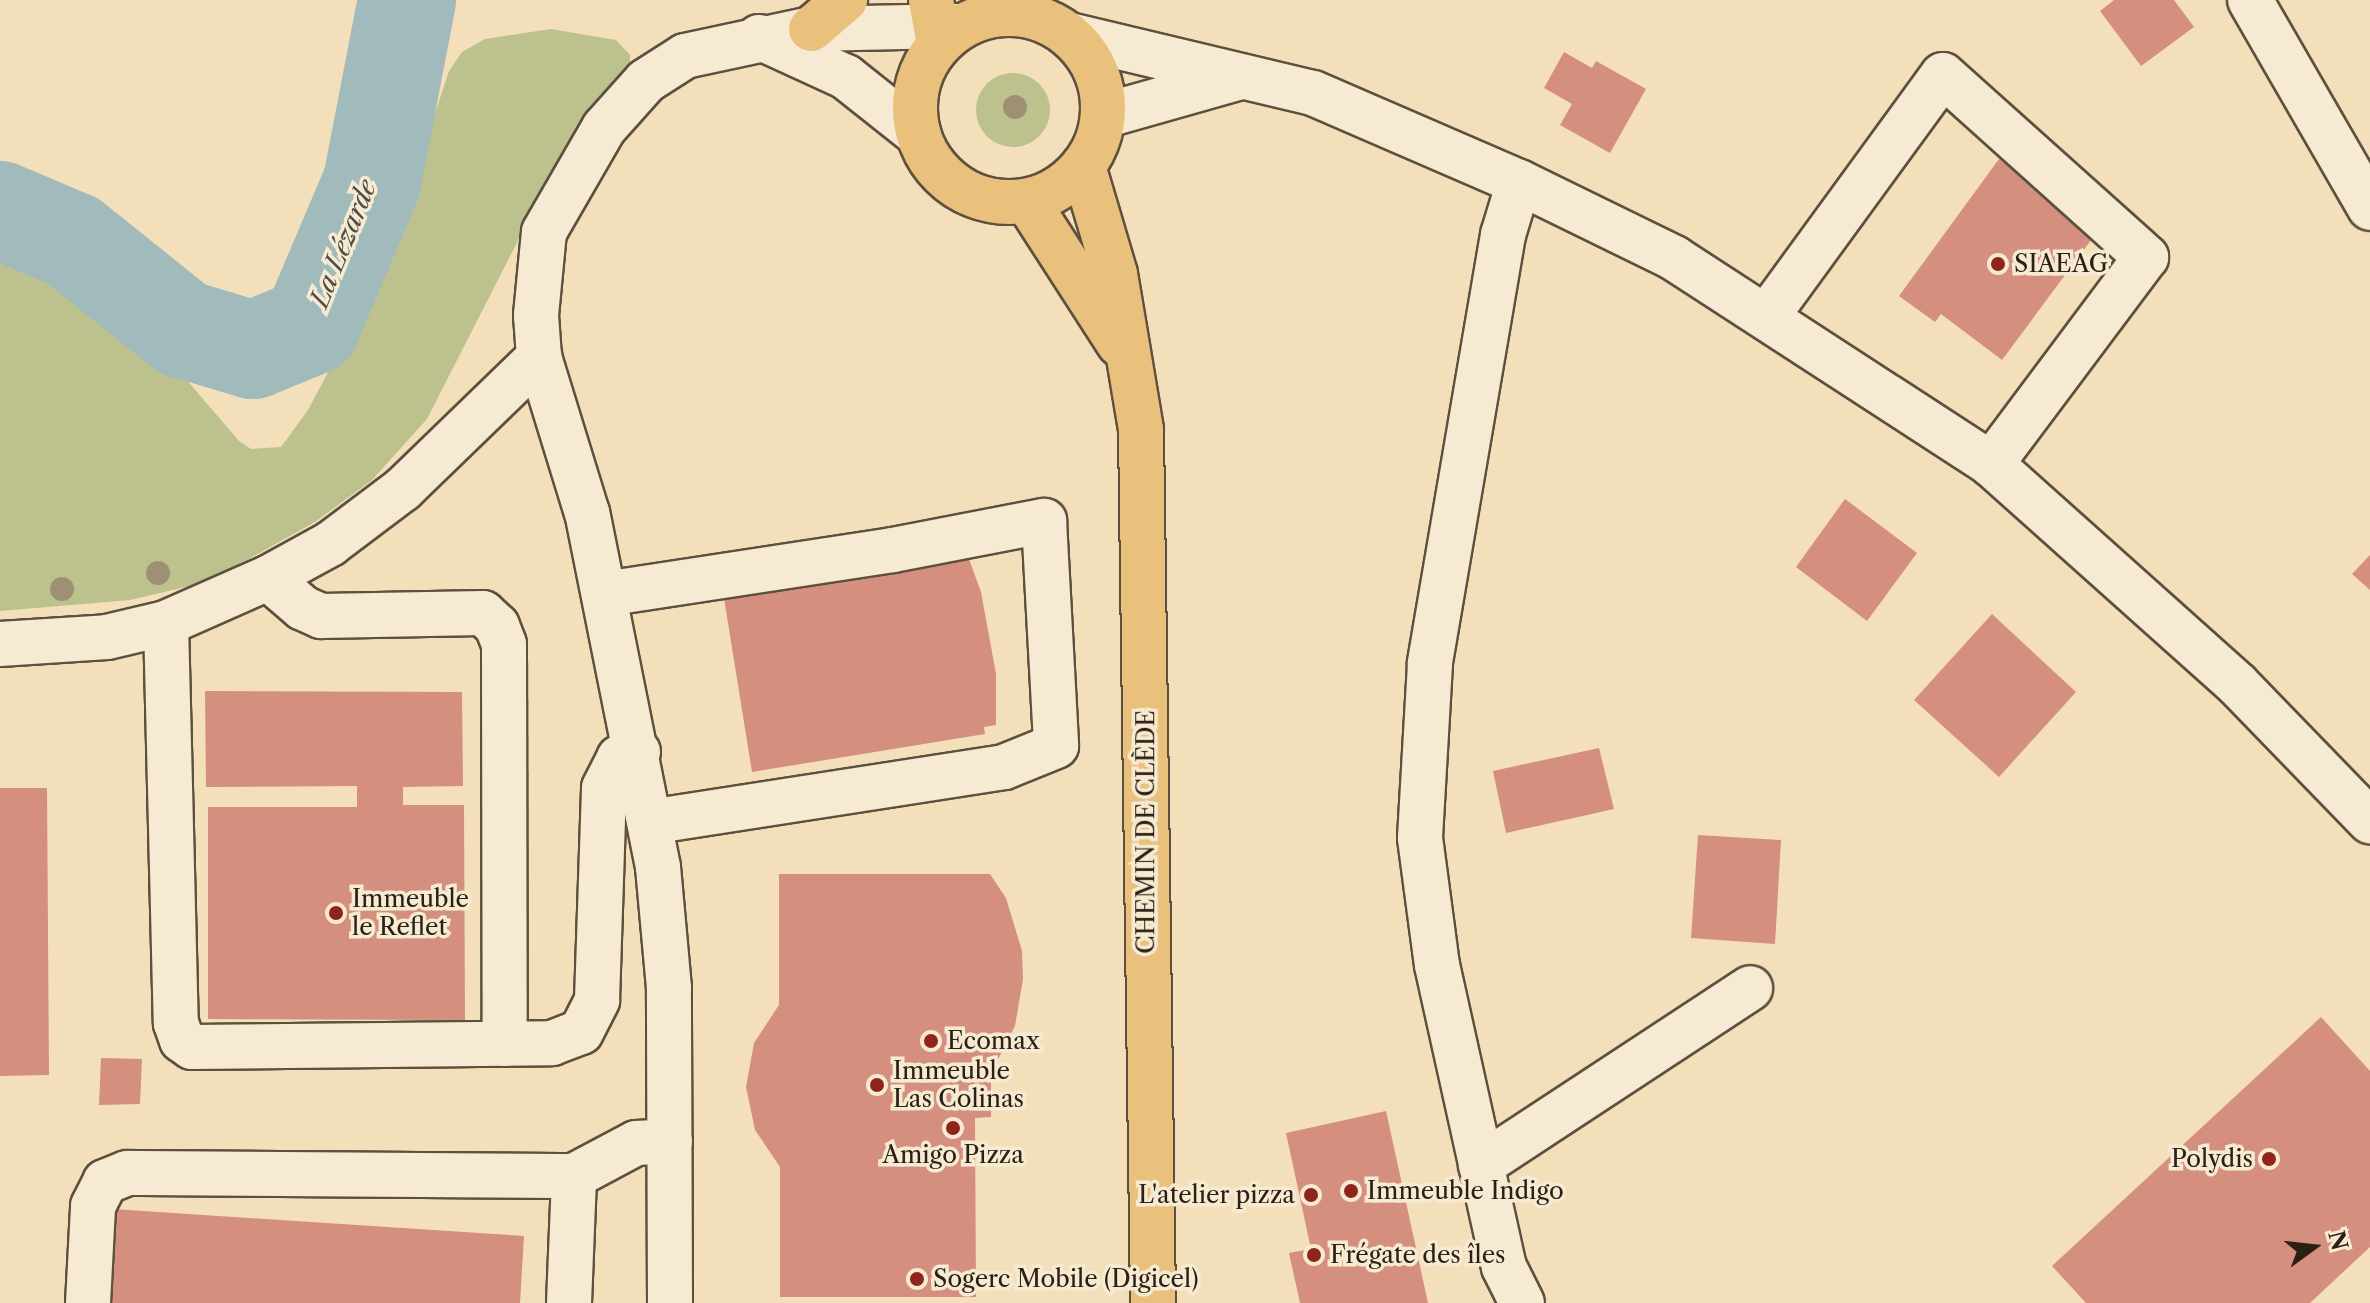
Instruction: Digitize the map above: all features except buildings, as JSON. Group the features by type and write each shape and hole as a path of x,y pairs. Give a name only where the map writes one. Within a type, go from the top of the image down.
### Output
{"main road":[{"path":"811,29 845,0"},
{"path":"1008,6 1043,19 1069,35 1096,71 1103,116 1083,166 1065,184 1027,201 988,200 961,188 939,170 919,135 917,86 941,24 1008,6"},
{"name":"CHEMIN DE CLÈDE","path":"1083,166 1115,274 1143,468 1153,1303"},
{"name":"CHEMIN DE CLÈDE","path":"1027,201 1130,362"}],"street":[{"path":"2250,0 2310,99 2370,208"},
{"path":"2282,0 2310,99"},
{"path":"670,1303 669,988 650,822 587,513 539,357 536,315 544,232 604,128 646,81 685,56 759,37 811,29 941,24"},
{"path":"1069,35 1251,74 1313,93 1519,182 1674,258 1991,464 2238,685 2370,821"},
{"path":"759,37 846,77 919,135"},
{"path":"1103,116 1251,74"},
{"path":"1767,316 1943,75 2146,257 1991,464"},
{"path":"1519,182 1503,235 1430,664 1420,838 1437,965 1504,1267 1522,1303"},
{"path":"0,644 107,637 166,623 268,578 330,544 403,489 539,357"},
{"path":"605,594 893,550 1044,521 1056,746 1004,767 650,822"},
{"path":"268,578 303,608 321,616 483,613 497,626 504,644 505,1044"},
{"path":"166,623 176,1023 182,1040 207,1048 565,1041 591,1020 597,1000 604,788 619,758 638,752"},
{"path":"1481,1165 1750,988"},
{"path":"88,1303 93,1206 105,1182 127,1173 574,1176 636,1143 670,1141"},
{"path":"569,1303 574,1176"}],"green space":[{"path":"551,29 616,40 630,55 630,67 576,127 427,419 372,480 315,522 207,582 130,600 0,611 0,242 42,260 101,299 173,364 239,441 251,449 281,447 308,410 385,265 449,71 462,52 485,39"},
{"path":"1013,73 1034,79 1044,89 1050,110 1044,131 1034,141 1013,147 992,141 982,131 976,110 982,89 992,79"}],"waterway":[{"name":"La Lézarde","path":"0,210 73,241 183,329 253,350 311,326 372,182 407,0"}],"place":[{"name":"SIAEAG","path":"1998,264"},
{"name":"Immeuble le Reflet","path":"336,913"},
{"name":"Ecomax","path":"931,1041"},
{"name":"Immeuble Las Colinas","path":"877,1085"},
{"name":"Amigo Pizza","path":"953,1128"},
{"name":"Polydis","path":"2269,1159"},
{"name":"Immeuble Indigo","path":"1351,1191"},
{"name":"L'atelier pizza","path":"1311,1195"},
{"name":"Frégate des îles","path":"1314,1255"},
{"name":"Sogerc Mobile (Digicel)","path":"917,1279"}]}
